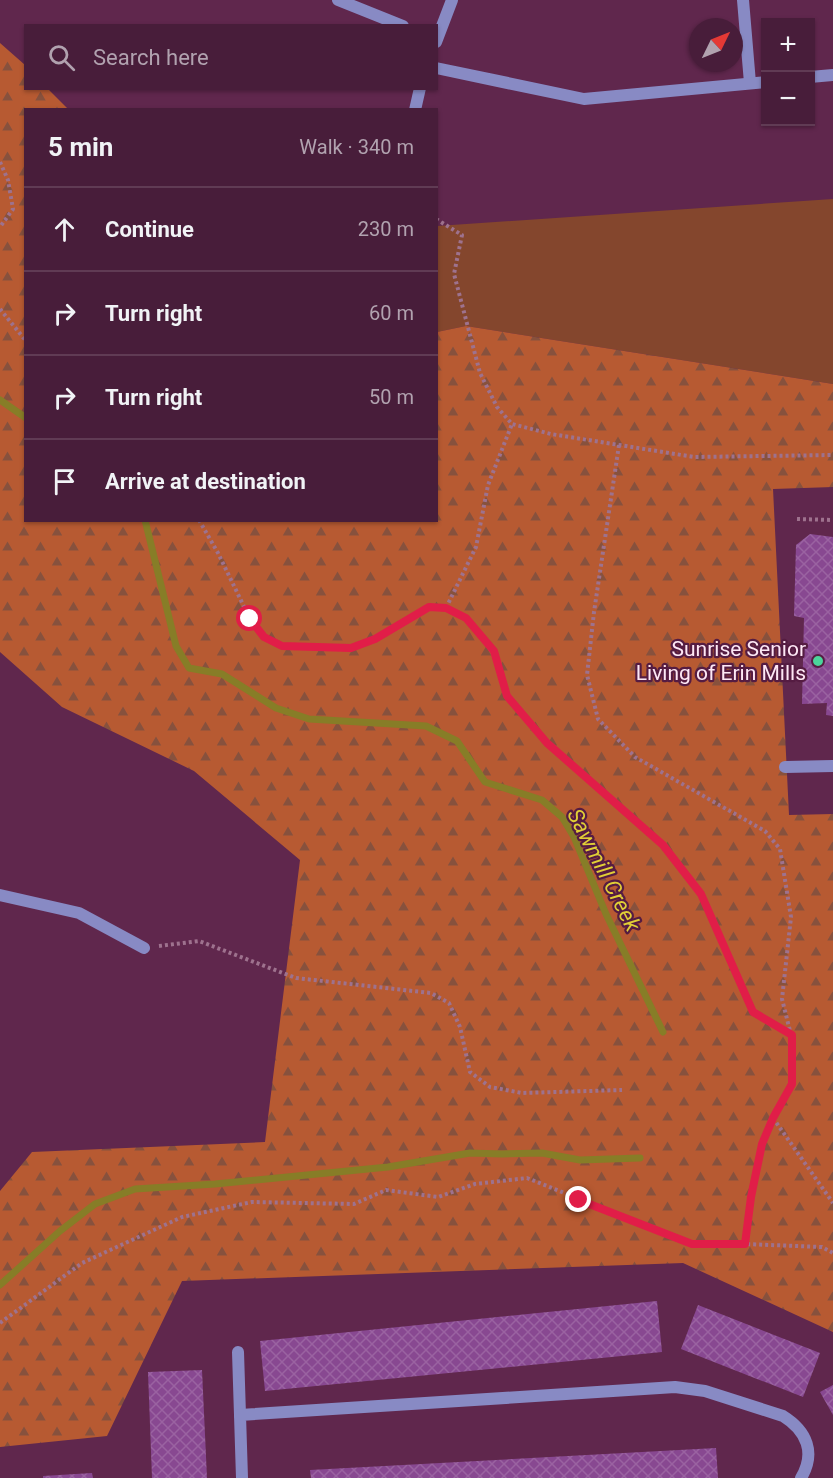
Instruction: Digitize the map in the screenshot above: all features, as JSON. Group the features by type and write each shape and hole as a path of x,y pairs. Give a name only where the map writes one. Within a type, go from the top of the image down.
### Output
{"street":[{"path":"338,0 398,24"},
{"path":"438,37 452,0"},
{"path":"743,0 750,83"},
{"path":"438,68 584,99 761,82"},
{"path":"815,77 833,75"},
{"path":"415,108 420,90"},
{"path":"785,766 833,766"},
{"path":"0,895 79,913 144,948"},
{"path":"238,1352 242,1478"},
{"path":"240,1415 675,1387 691,1388 783,1416 792,1422 805,1436 808,1445 807,1467 801,1478"}],"path":[{"path":"0,162 8,180 13,209 0,227"},
{"path":"438,220 462,235 454,274 480,373 497,407 512,424 551,434 693,457 833,455"},
{"path":"0,309 24,339"},
{"path":"446,608 476,546 488,485 512,424"},
{"path":"619,445 587,675 598,719 634,757 765,831 780,849 791,917 782,999 792,1035 792,1084 762,1144 751,1197 745,1244"},
{"path":"797,519 833,520"},
{"path":"200,522 250,619 264,637 282,646 351,648 375,639 429,607 446,608 466,618 494,651 507,696 547,743 663,845 701,894 753,1012 792,1035"},
{"path":"144,948 199,941 296,978 431,993 449,1003 460,1027 470,1072 490,1087 522,1093 622,1090"},
{"path":"773,1118 833,1203"},
{"path":"0,1323 82,1263 182,1217 252,1202 354,1204 386,1190 438,1197 475,1185 527,1178 692,1244 822,1247 833,1253"}],"shaded area":[{"path":"833,199 833,384 466,326 438,332 438,226"}],"green space":[{"path":"0,43 24,64 24,90 49,90 67,108 24,108 24,522 438,522 438,332 466,326 833,384 833,487 773,489 789,815 833,814 833,1332 683,1263 182,1281 107,1436 0,1447 0,1191 32,1152 265,1142 300,860 194,771 62,707 0,652"}],"building":[{"name":"Sunrise Senior Living of Erin Mills","path":"810,534 833,537 833,716 826,715 827,703 802,704 804,618 794,616 796,545"},
{"path":"657,1301 662,1352 265,1391 260,1341"},
{"path":"698,1305 820,1353 803,1397 681,1349"},
{"path":"202,1370 207,1478 152,1478 148,1372"},
{"path":"833,1385 833,1415 820,1392"},
{"path":"716,1448 718,1478 311,1478 310,1470"},
{"path":"92,1473 93,1478 43,1478 43,1476"}],"waterway":[{"name":"Sawmill Creek","path":"0,400 24,417"},
{"name":"Sawmill Creek","path":"145,522 176,646 189,668 222,674 276,708 309,719 426,726 457,741 485,782 542,800 562,817 574,837 606,914 663,1032"},
{"path":"0,1285 60,1231 95,1204 135,1189 215,1184 388,1167 470,1153 542,1153 580,1160 640,1158"}],"place":[{"name":"Sunrise Senior Living of Erin Mills","path":"818,661"}],"route":[{"path":"250,619 264,637 282,646 351,648 375,639 429,607 446,608 466,618 494,651 507,696 547,743 663,845 701,894 753,1012 792,1035 792,1084 762,1144 751,1197 745,1244 692,1244 579,1200"}]}
